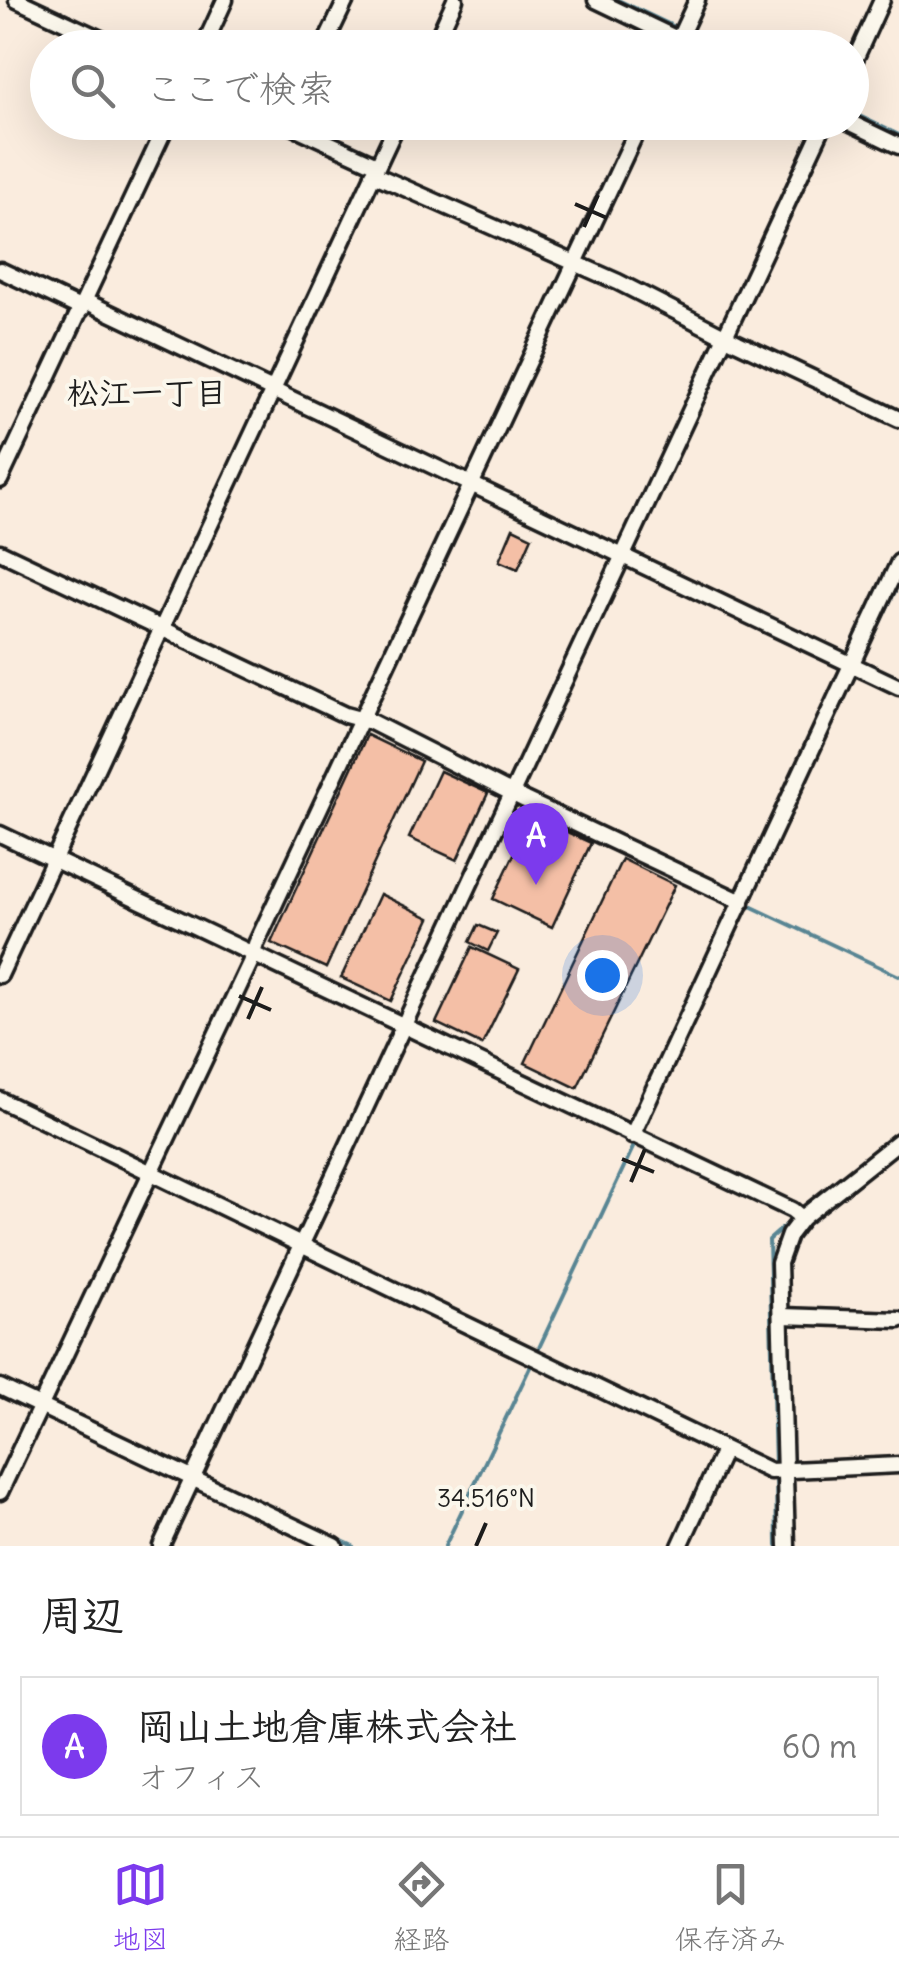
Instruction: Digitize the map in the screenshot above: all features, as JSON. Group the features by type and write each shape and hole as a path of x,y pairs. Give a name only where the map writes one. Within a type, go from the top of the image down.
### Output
{"street":[{"path":"17,0 81,30"},
{"path":"212,30 226,0"},
{"path":"332,30 346,0"},
{"path":"441,30 455,0"},
{"path":"596,0 662,30"},
{"path":"681,30 697,0"},
{"path":"868,30 882,0"},
{"path":"869,132 899,146"},
{"path":"0,480 4,460 83,305 160,140"},
{"path":"318,140 899,418"},
{"path":"0,975 389,140"},
{"path":"0,1492 356,718 631,140"},
{"path":"161,1546 817,140"},
{"path":"0,270 272,389 853,669 899,687"},
{"path":"0,552 742,902"},
{"path":"636,1134 899,562"},
{"path":"0,834 251,950 403,1027 798,1214"},
{"path":"0,1100 724,1450 779,1472 899,1465"},
{"path":"787,1546 779,1472 779,1263 798,1214 899,1141"},
{"path":"782,1316 899,1320"},
{"path":"0,1387 39,1402 335,1546"},
{"path":"680,1546 724,1450"}],"building":[{"path":"513,528 532,537 518,569 499,561"},
{"path":"367,735 421,761 326,968 271,943"},
{"path":"440,771 488,793 457,860 409,838"},
{"path":"532,816 591,843 552,927 493,899"},
{"path":"622,859 675,885 577,1088 525,1063"},
{"path":"380,894 430,918 391,1001 341,978"},
{"path":"478,925 497,933 488,951 470,942"},
{"path":"472,947 519,969 482,1045 436,1023"}],"waterway":[{"path":"202,30 216,0"},
{"path":"618,0 677,28"},
{"path":"869,121 899,135"},
{"path":"101,248 151,140"},
{"path":"570,257 625,140"},
{"path":"5,452 71,311"},
{"path":"183,355 261,393"},
{"path":"276,400 375,446"},
{"path":"406,460 465,489"},
{"path":"474,493 605,555"},
{"path":"638,572 836,665"},
{"path":"860,664 899,583"},
{"path":"537,1352 856,673"},
{"path":"0,826 49,849"},
{"path":"64,856 249,944"},
{"path":"748,905 899,976"},
{"path":"258,949 389,1011"},
{"path":"36,1398 246,954"},
{"path":"425,1028 633,1127"},
{"path":"641,1131 669,1144"},
{"path":"887,1142 899,1132"},
{"path":"775,1466 769,1240 795,1217"},
{"path":"445,1546 533,1361"},
{"path":"0,1379 36,1396"},
{"path":"49,1402 176,1463"},
{"path":"0,1474 32,1406"},
{"path":"776,1476 777,1546"},
{"path":"214,1481 353,1546"}],"place":[{"name":"岡山土地倉庫株式会社","path":"536,885"}],"district":[{"name":"松江一丁目","path":"147,392"}]}
